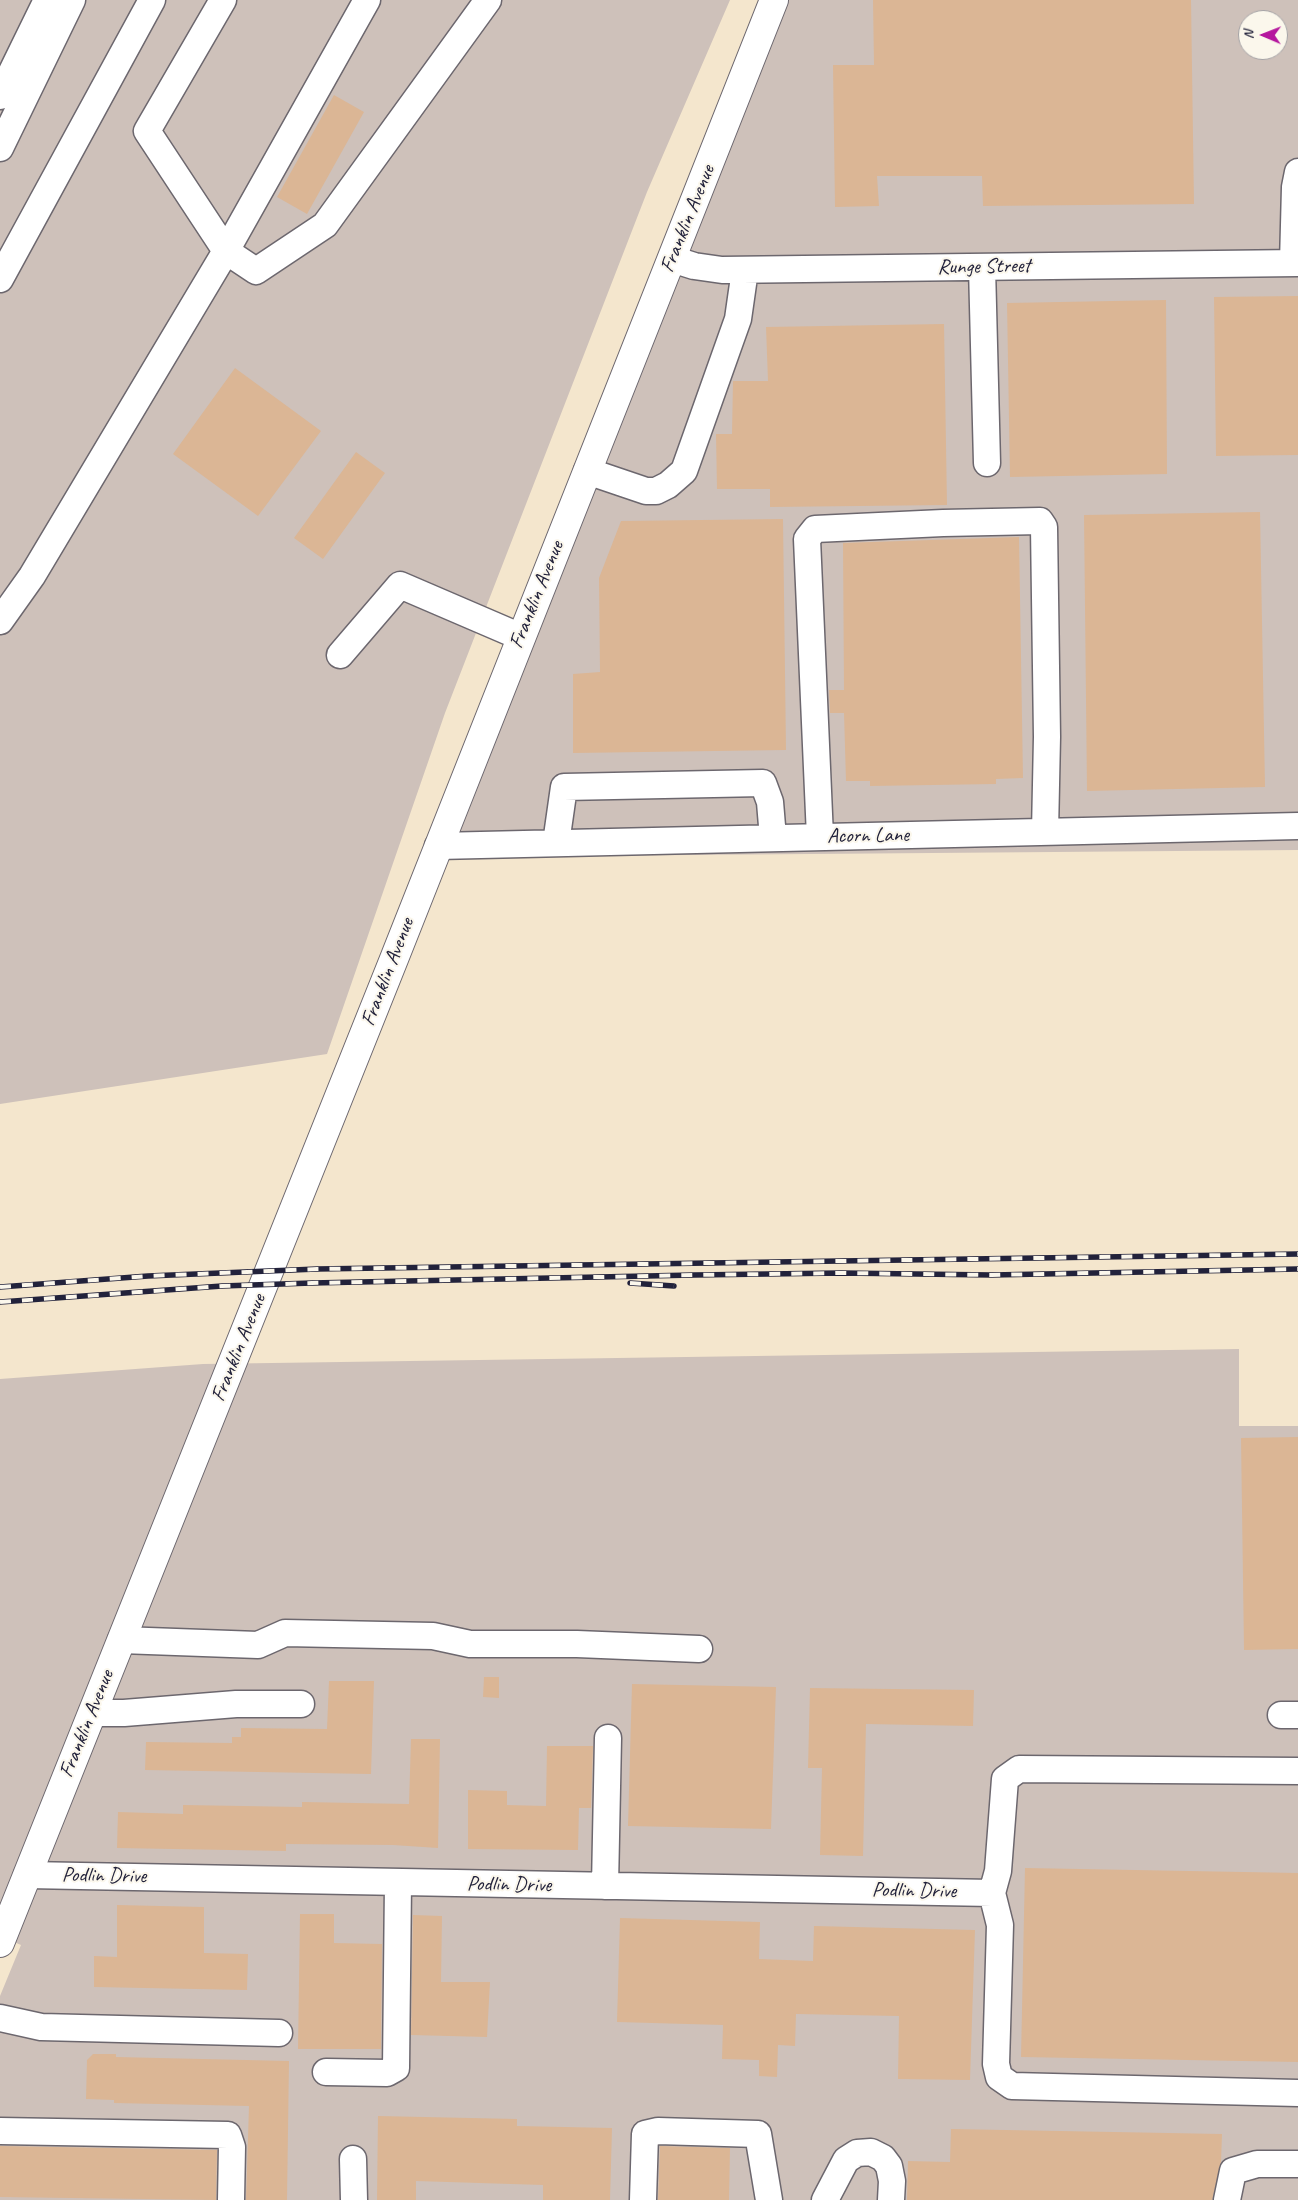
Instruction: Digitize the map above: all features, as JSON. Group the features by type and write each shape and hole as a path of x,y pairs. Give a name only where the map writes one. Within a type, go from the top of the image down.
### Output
{"main road":[{"name":"Franklin Avenue","path":"0,1943 774,0"}],"street":[{"path":"0,96 47,0"},
{"path":"0,148 72,0"},
{"path":"0,278 152,0"},
{"path":"223,0 147,131 226,251 256,271 325,224 488,0"},
{"path":"0,621 32,576 226,251 367,0"},
{"path":"1295,263 1294,235 1298,172"},
{"name":"Runge Street","path":"672,259 694,266 722,270 1295,263"},
{"path":"982,267 986,463"},
{"path":"587,471 646,491 656,491 668,485 684,471 738,319 745,270"},
{"path":"820,837 807,539 815,529 943,523 1040,521 1044,527 1047,737 1045,832"},
{"path":"340,655 400,585 521,637"},
{"path":"556,843 564,787 762,784 770,802 773,838"},
{"name":"Acorn Lane","path":"438,846 1298,826"},
{"path":"121,1640 258,1645 285,1633 433,1636 470,1644 577,1644 699,1649"},
{"path":"92,1713 124,1713 236,1704 301,1704"},
{"path":"605,1886 608,1738"},
{"path":"1298,1771 1019,1769 1005,1779 998,1871 992,1893 1000,1925 996,2064 1000,2077 1012,2086 1298,2093"},
{"name":"Podlin Drive","path":"27,1874 398,1883 992,1893"},
{"path":"326,2072 387,2073 396,2068 398,1883"},
{"path":"0,2018 41,2027 279,2033"},
{"path":"0,2131 228,2136 232,2147 231,2200"},
{"path":"643,2200 645,2134 658,2131 758,2134 769,2200"},
{"path":"825,2200 846,2160 857,2153 871,2152 883,2158 889,2166 892,2181 891,2200"},
{"path":"353,2159 354,2200"},
{"path":"1227,2200 1233,2171 1257,2164 1298,2164"}],"shaded area":[{"path":"0,0 730,0 647,192 445,713 327,1054 0,1104"},
{"path":"789,0 1298,0 1298,850 444,857 609,455"},
{"path":"1239,1349 1239,1426 1298,1426 1298,2200 0,2200 0,1996 21,1945 0,1936 0,1379 203,1364"}],"building":[{"path":"873,0 1191,0 1194,204 983,206 982,176 877,176 879,206 835,207 833,65 874,65"},
{"path":"334,95 364,112 307,214 277,197"},
{"path":"1298,296 1298,455 1216,456 1214,297"},
{"path":"1166,300 1167,474 1010,477 1007,303"},
{"path":"944,324 947,505 770,507 770,489 717,489 716,434 732,434 733,381 768,381 766,327"},
{"path":"235,368 321,431 258,516 173,454"},
{"path":"356,452 385,473 323,559 294,538"},
{"path":"1260,512 1265,787 1087,791 1084,515"},
{"path":"783,519 786,750 573,753 573,674 600,672 599,578 621,521"},
{"path":"1019,537 1023,778 996,779 996,784 870,786 870,781 846,781 844,713 830,713 829,690 844,690 843,543"},
{"path":"1298,1437 1298,1649 1244,1650 1241,1438"},
{"path":"484,1677 499,1677 499,1698 483,1697"},
{"path":"329,1681 374,1681 371,1774 145,1770 146,1742 232,1743 232,1737 241,1737 241,1728 327,1729"},
{"path":"632,1684 776,1687 771,1829 628,1826"},
{"path":"810,1688 974,1690 973,1726 866,1724 863,1856 820,1855 822,1768 808,1768"},
{"path":"411,1739 440,1739 438,1848 393,1845 286,1844 286,1851 117,1848 118,1812 183,1814 183,1805 302,1807 302,1802 409,1804"},
{"path":"547,1746 593,1746 591,1808 579,1808 578,1850 468,1849 468,1790 507,1791 507,1805 546,1806"},
{"path":"1025,1868 1298,1873 1298,2062 1021,2057"},
{"path":"117,1905 204,1907 204,1953 248,1954 247,1990 94,1987 94,1956 117,1957"},
{"path":"300,1914 334,1914 334,1943 382,1944 381,2049 298,2049"},
{"path":"413,1915 442,1916 441,1982 490,1982 487,2037 411,2035"},
{"path":"620,1918 760,1922 759,1959 813,1961 814,1926 975,1930 970,2080 898,2079 899,2016 796,2014 795,2046 778,2045 777,2077 759,2076 759,2060 722,2059 723,2025 617,2022"},
{"path":"93,2054 116,2054 116,2057 289,2061 287,2200 246,2200 249,2106 114,2103 114,2100 86,2099 87,2060"},
{"path":"378,2116 517,2119 517,2126 612,2128 610,2200 543,2200 543,2185 416,2181 416,2200 377,2200"},
{"path":"951,2129 1222,2134 1221,2162 1212,2200 907,2200 908,2161 950,2162"},
{"path":"0,2146 217,2150 216,2200 0,2197"},
{"path":"660,2146 730,2148 729,2200 658,2200"}],"railway":[{"path":"0,1287 148,1276 317,1269 1298,1254"},
{"path":"0,1302 222,1286 312,1283 694,1275 841,1273 992,1275 1298,1269"},
{"path":"630,1283 674,1286"}]}
